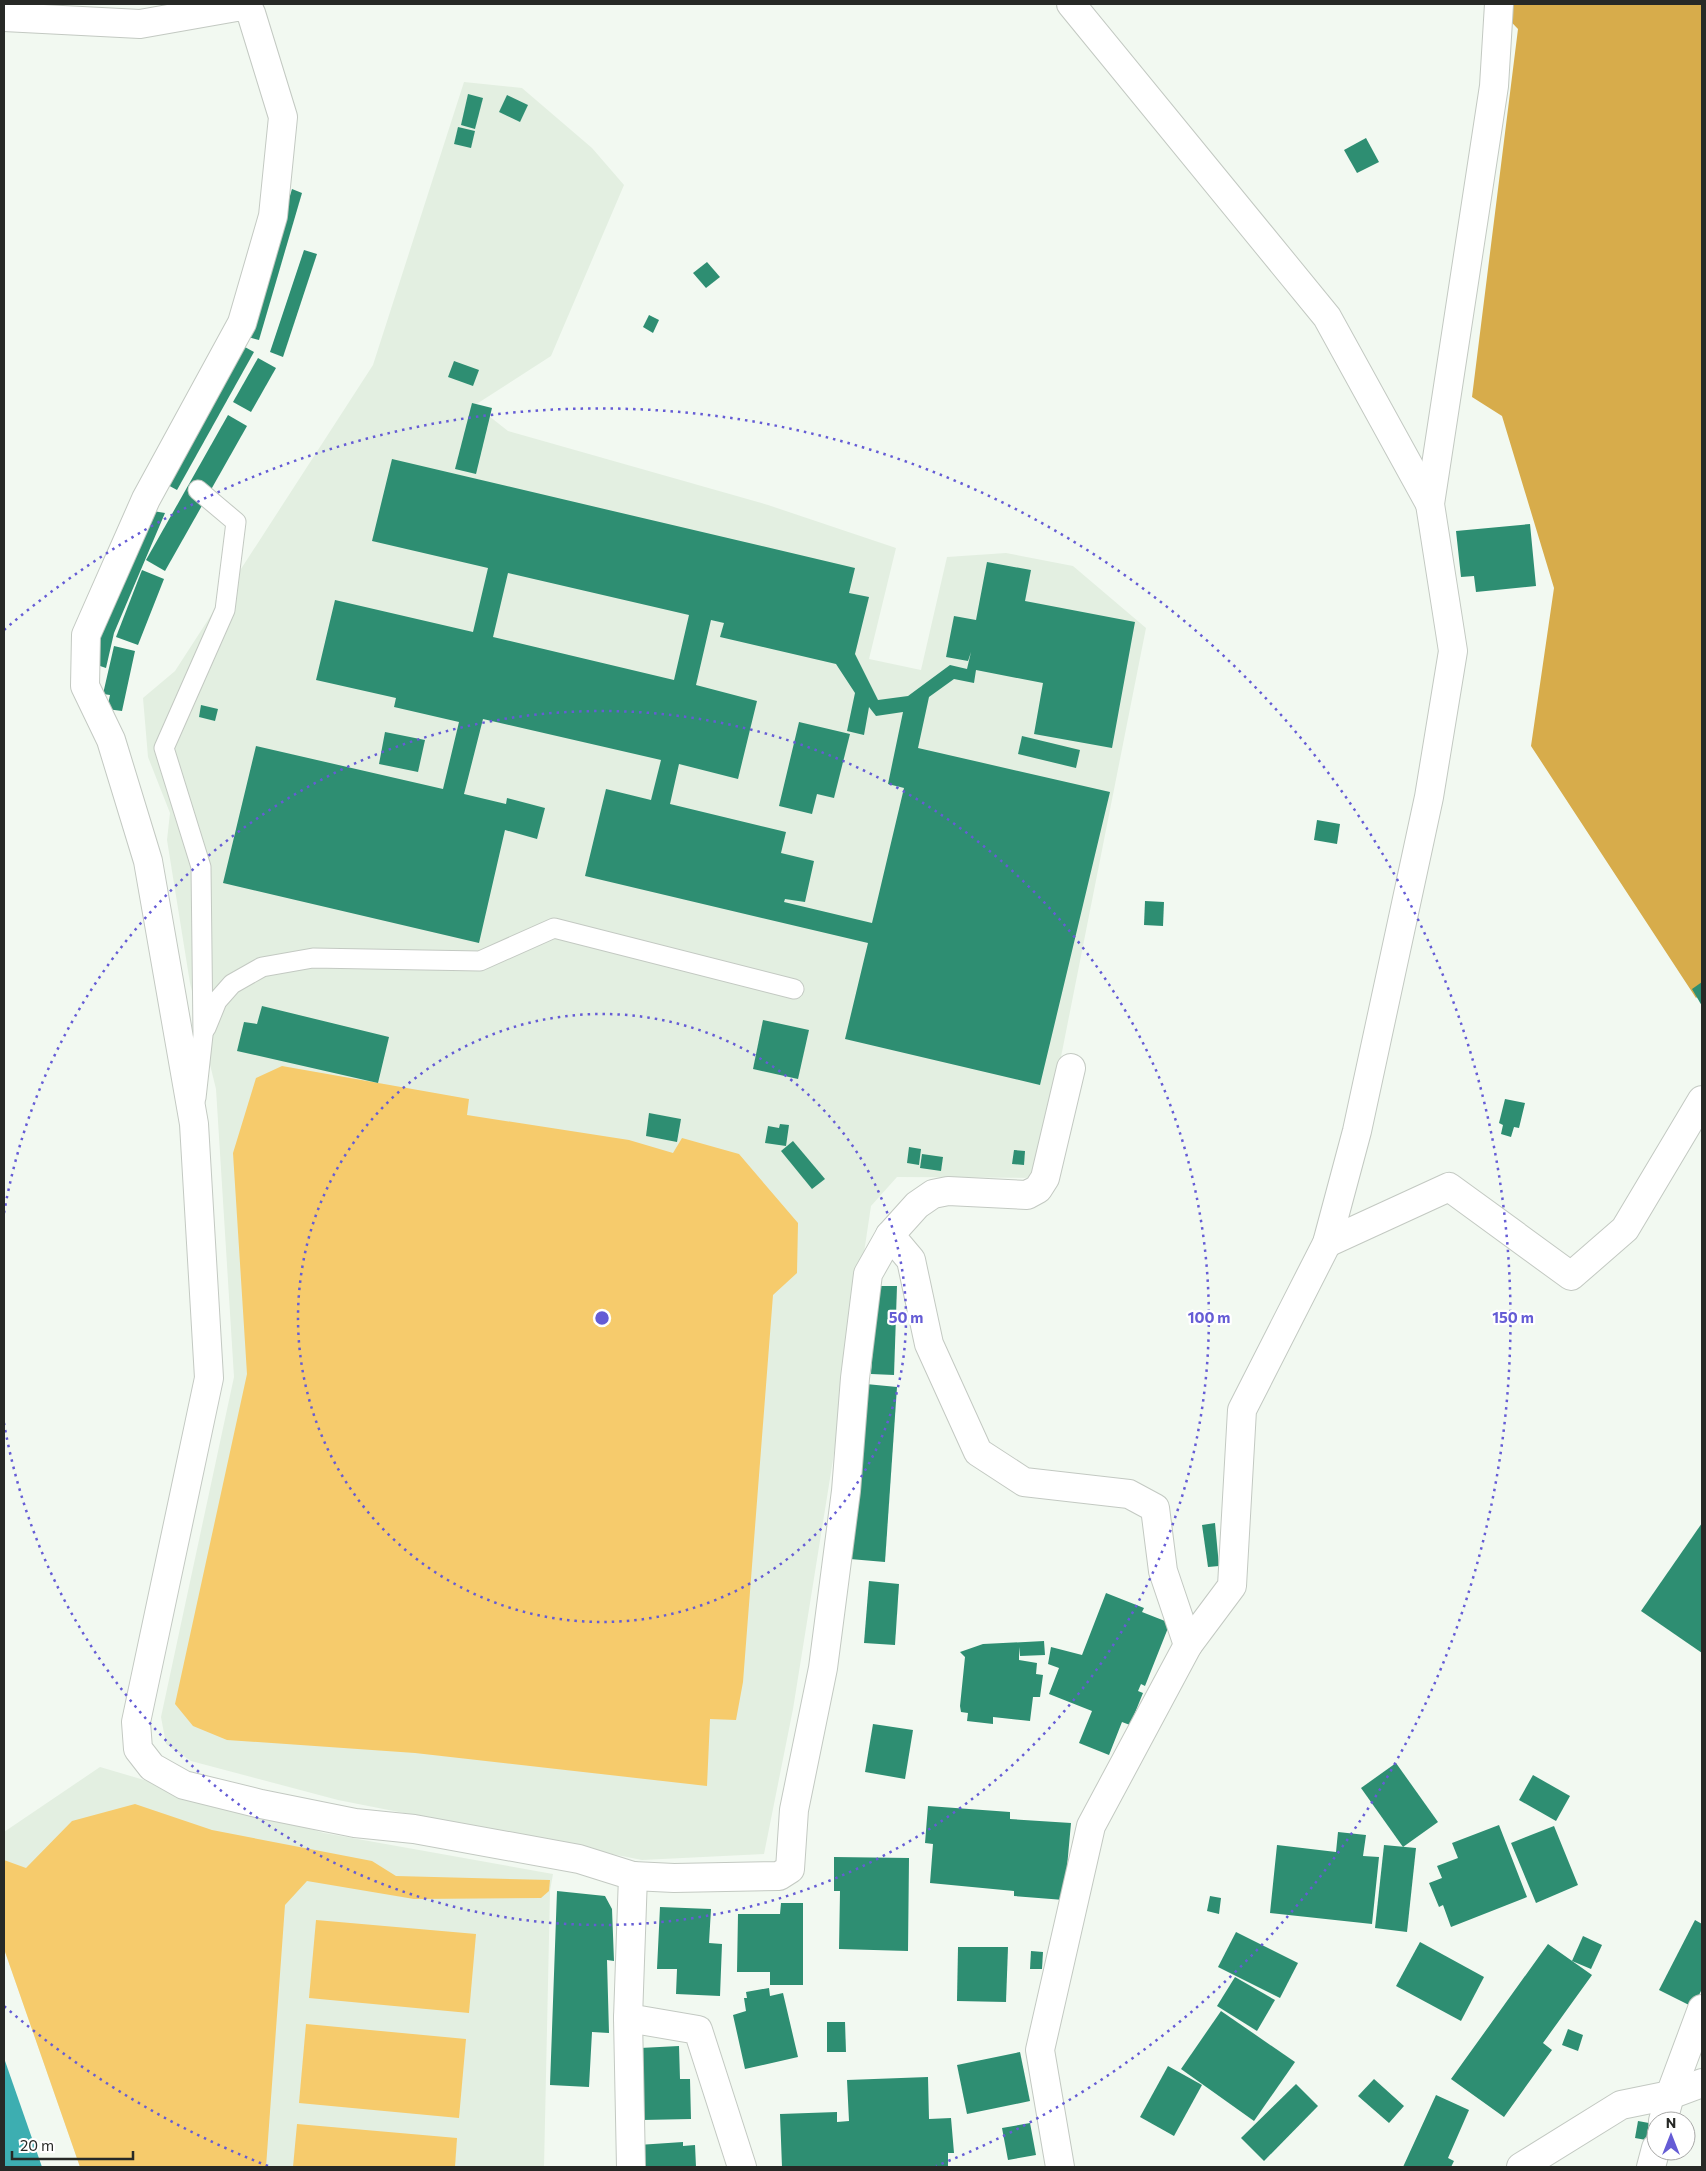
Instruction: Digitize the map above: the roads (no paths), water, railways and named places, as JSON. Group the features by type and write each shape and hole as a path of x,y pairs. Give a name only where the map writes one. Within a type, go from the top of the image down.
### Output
{"street":[{"path":"1071,4 1327,317 1430,504"},
{"path":"1060,2167 1040,2050 1091,1826 1188,1646 1232,1586 1242,1410 1327,1243 1357,1131 1425,816 1453,651 1430,504 1494,86 1499,4"},
{"path":"4,17 140,24 242,6 250,13 283,117 273,216 242,323 146,499 86,634 85,686 110,740 148,861 194,1124 209,1378 136,1722 138,1749 152,1767 184,1785 261,1804 355,1823 414,1829 579,1859 633,1876 674,1878 779,1876 790,1869 794,1810 824,1668 846,1491 855,1378 868,1274 890,1235 917,1205 933,1194 948,1192 1026,1195 1038,1190 1046,1178 1071,1068"},
{"path":"1327,1243 1449,1188 1571,1276 1624,1229 1702,1100"},
{"path":"890,1235 911,1260 929,1344 978,1452 1024,1482 1129,1494 1155,1508 1163,1571 1188,1646"},
{"path":"631,2167 628,2018 633,1876"},
{"path":"1667,2108 1702,2009"},
{"path":"628,2018 698,2030 742,2167"},
{"path":"1521,2167 1621,2106 1667,2108 1702,2083"}],"lane":[{"path":"194,1124 203,1035 202,867 164,748 226,610 236,522 198,490"},
{"path":"203,1035 217,1001 232,984 262,966 313,958 480,961 554,928 794,989"}],"water":[{"path":"4,2058 42,2167 4,2167"}]}
